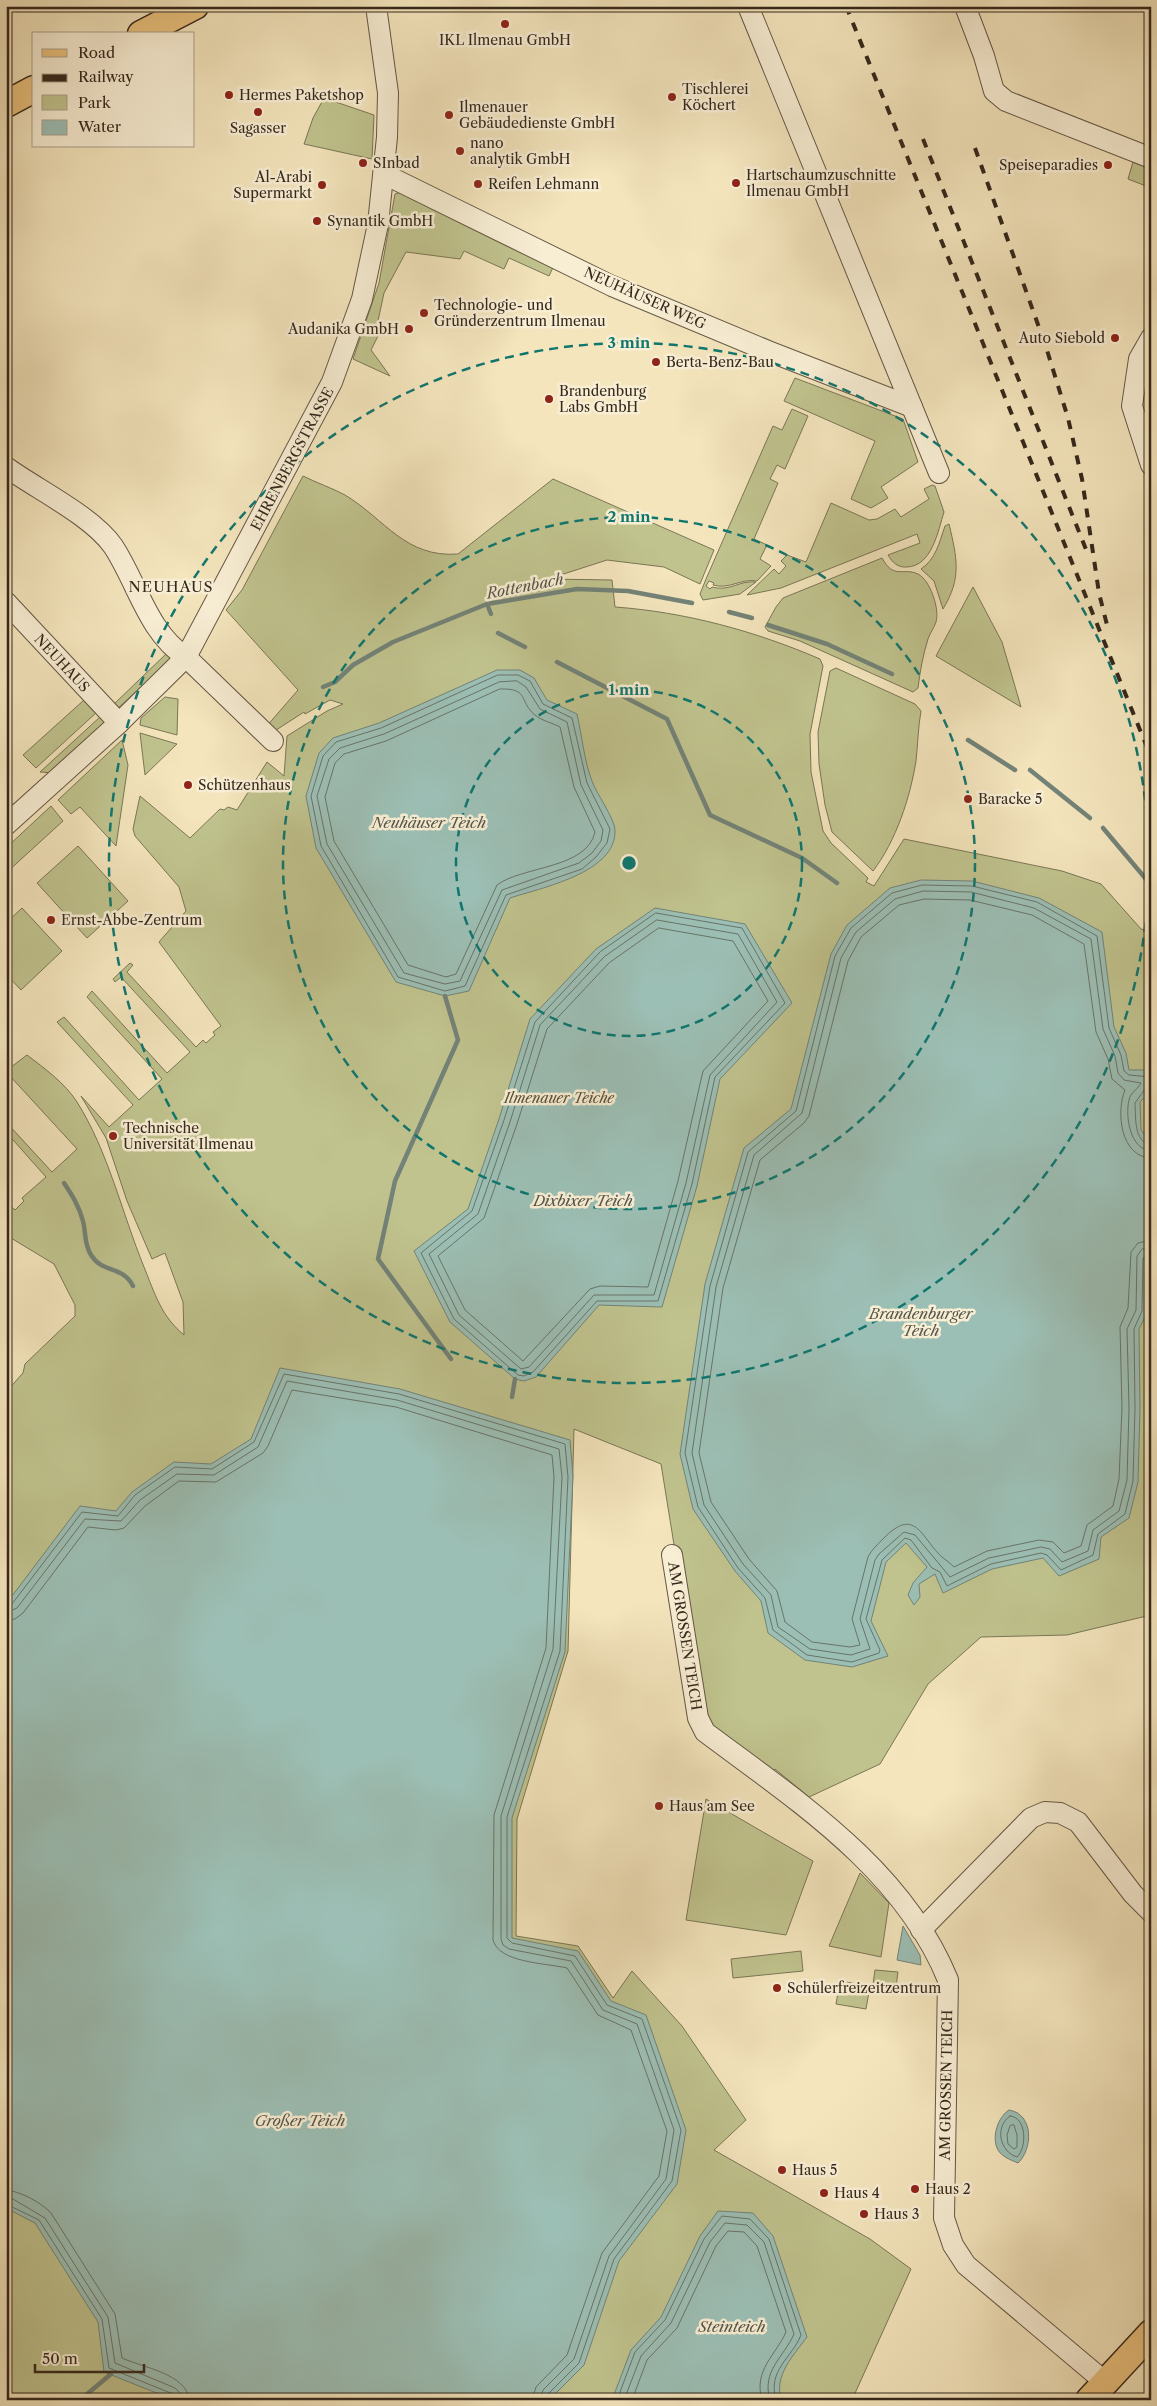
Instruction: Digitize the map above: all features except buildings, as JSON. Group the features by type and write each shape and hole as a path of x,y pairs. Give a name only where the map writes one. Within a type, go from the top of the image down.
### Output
{"main road":[{"path":"146,32 195,6"},
{"path":"6,104 32,90"},
{"path":"1097,2391 1151,2334"}],"street":[{"name":"EHRENBERGSTRASSE","path":"6,825 118,723 186,657 318,410 342,359 362,299 377,236 384,174 388,93 376,6"},
{"path":"748,6 939,473"},
{"path":"965,6 984,56 994,91 1006,101 1151,158"},
{"name":"NEUHÄUSER WEG","path":"384,174 612,286 912,407"},
{"path":"1151,338 1138,358 1132,406 1144,424 1151,465"},
{"path":"6,467 94,524 113,546 153,620 171,647 186,657 273,741"},
{"name":"NEUHAUS","path":"6,602 118,723"},
{"name":"AM GROSSEN TEICH","path":"672,1555 698,1718 705,1732 827,1824 873,1868 907,1908 941,1964 948,1980 944,2218 953,2245 966,2265 1097,2391"},
{"path":"921,1930 1031,1818 1045,1812 1060,1813 1078,1822 1133,1894 1151,1912"}],"green space":[{"path":"324,98 374,115 372,159 304,144 313,118"},
{"path":"1133,162 1151,169 1151,188 1128,179"},
{"path":"405,191 557,259 549,276 509,258 504,269 464,251 460,259 406,252 384,293 376,330 380,332 371,350 390,376 353,359 379,283 395,194"},
{"path":"795,378 903,419 918,462 881,487 888,498 871,508 851,499 875,441 784,401"},
{"path":"792,409 808,416 785,469 777,465 770,479 778,483 754,539 767,545 760,559 771,566 757,581 719,586 713,585 714,583 709,581 706,586 710,589 712,587 724,588 756,582 740,594 703,600 700,594 706,579 773,426 782,430"},
{"name":"Ilmenauer Teiche","path":"303,476 345,495 410,543 424,550 440,554 458,554 553,479 714,550 700,584 664,567 607,560 548,579 612,580 615,607 667,613 719,624 770,640 820,659 823,666 810,734 811,772 823,831 831,843 868,878 866,882 874,886 904,839 1062,871 1101,884 1141,929 1151,933 1151,1615 1067,1635 981,1637 928,1684 880,1764 809,1797 775,1769 771,1773 716,1733 701,1712 661,1464 574,1429 568,1651 517,1819 516,1936 578,1946 613,1998 632,1971 682,2026 746,2120 714,2150 870,2239 911,2269 852,2400 6,2400 6,1392 23,1373 25,1364 75,1316 75,1305 54,1264 6,1235 6,1201 15,1210 24,1201 22,1198 46,1177 6,1132 6,1122 52,1172 77,1149 9,1075 6,1077 6,1071 27,1055 60,1082 77,1102 88,1121 106,1162 155,1295 164,1312 184,1335 183,1302 165,1253 152,1259 127,1201 106,1138 81,1096 109,1127 133,1105 57,1022 64,1017 139,1100 162,1079 87,997 92,991 167,1073 190,1052 121,977 115,982 113,979 130,963 133,965 127,972 196,1047 203,1040 206,1043 215,1035 213,1032 221,1026 159,942 186,911 179,887 135,836 133,829 140,796 190,838 220,809 224,810 228,807 237,810 267,762 284,776 287,736 327,711 343,704 330,700 305,714 304,712 273,732 266,727 298,690 226,610 242,590"},
{"path":"932,485 935,486 944,512 933,546 922,561 916,565 901,567 893,562 888,555 920,543 917,534 781,588 747,595 774,569 779,574 786,566 781,561 787,555 806,562 831,503 869,520 877,519 895,509 901,517 929,499 924,489"},
{"path":"949,524 956,558 956,568 953,587 943,609 934,581 921,569 934,555 945,526"},
{"path":"882,558 886,565 895,571 913,572 922,577 930,588 937,610 936,622 926,645 918,688 913,692 800,641 768,631 765,627 783,598"},
{"path":"973,587 1002,642 1021,707 936,656"},
{"path":"167,653 173,658 117,709 113,705"},
{"path":"836,668 915,704 921,711 916,761 906,804 889,846 873,871 832,832 825,805 819,764 818,732 830,671"},
{"path":"165,697 178,699 177,735 140,725 141,718"},
{"path":"84,700 97,712 36,768 23,755"},
{"path":"100,717 108,724 55,773 40,772"},
{"path":"140,733 177,744 145,775"},
{"path":"122,740 128,765 116,846 80,807 71,814 58,800"},
{"path":"51,806 63,821 6,873 6,848"},
{"path":"78,846 128,901 87,938 37,883"},
{"path":"22,908 62,951 21,990 6,974 6,923"},
{"path":"706,1799 813,1861 786,1935 686,1920"},
{"path":"860,1873 889,1903 881,1957 829,1946"},
{"path":"801,1951 803,1971 733,1978 731,1959"},
{"path":"875,1970 898,1972 895,1994 872,1991"},
{"path":"840,1981 870,1986 866,2009 836,2004"}],"water":[{"name":"Neuhäuser Teich","path":"497,670 520,670 534,678 547,700 577,714 589,773 612,819 615,830 612,845 604,857 591,868 557,883 510,898 469,991 445,996 396,982 316,848 306,796 319,753 333,738 379,723"},
{"name":"Brandenburger Teich","path":"921,880 972,881 1039,898 1102,932 1114,1027 1126,1053 1129,1070 1147,1070 1151,1073 1151,1091 1140,1102 1141,1130 1151,1142 1151,1161 1147,1313 1139,1329 1140,1408 1138,1482 1129,1518 1101,1537 1099,1559 1059,1576 1043,1558 992,1569 943,1593 935,1574 919,1584 920,1597 914,1605 908,1595 913,1583 927,1567 906,1543 886,1562 871,1621 888,1656 852,1667 805,1660 768,1633 761,1601 735,1571 693,1509 680,1454 705,1284 744,1148 791,1109 831,954 847,925 890,888"},
{"name":"Dixbixer Teich","path":"655,908 745,924 792,1003 720,1079 697,1186 662,1307 599,1305 536,1377 524,1381 515,1379 450,1322 414,1251 468,1209 499,1119 530,1019 596,949"},
{"name":"Großer Teich","path":"280,1368 400,1389 570,1440 573,1476 565,1652 512,1818 512,1938 578,1951 611,2001 646,2015 686,2130 677,2184 619,2261 584,2365 549,2400 174,2400 104,2372 98,2322 35,2223 6,2208 6,1604 80,1506 116,1511 132,1492 174,1462 211,1464 251,1439"},
{"path":"903,1926 920,1955 921,1965 897,1960"},
{"path":"1009,2110 1023,2118 1027,2125 1028,2141 1023,2157 1018,2163 1002,2155 996,2145 995,2139 999,2122"},
{"name":"Steinteich","path":"718,2211 753,2213 773,2236 807,2337 782,2374 780,2382 781,2400 612,2400 631,2350 661,2317 700,2236"}],"waterway":[{"name":"Rottenbach","path":"323,687 335,682 353,665 393,642 487,604 577,589 628,591 692,603"},
{"path":"487,604 491,614"},
{"name":"Rottenbach","path":"729,612 752,618"},
{"name":"Rottenbach","path":"768,625 827,644 892,674"},
{"path":"498,633 525,647"},
{"path":"557,662 667,719 710,815 802,858 837,883"},
{"name":"Rottenbach","path":"968,740 1015,770"},
{"name":"Rottenbach","path":"1030,770 1090,818"},
{"name":"Rottenbach","path":"1103,828 1151,885"},
{"path":"445,996 458,1040 395,1181 378,1259 451,1359"},
{"path":"64,1183 79,1210 83,1221 87,1247 91,1255 101,1265 129,1279 133,1286"},
{"path":"512,1397 515,1379"},
{"path":"80,2400 111,2374"}],"railway":[{"path":"846,6 1151,757"},
{"path":"923,139 1089,557"},
{"path":"975,148 1046,347 1068,418 1082,479 1099,593 1108,629"}],"place":[{"name":"IKL Ilmenau GmbH","path":"505,24"},
{"name":"Hermes Paketshop","path":"229,95"},
{"name":"Tischlerei Köchert","path":"672,97"},
{"name":"Sagasser","path":"258,112"},
{"name":"Ilmenauer Gebäudedienste GmbH","path":"449,115"},
{"name":"nano analytik GmbH","path":"460,151"},
{"name":"SInbad","path":"363,163"},
{"name":"Speiseparadies","path":"1108,165"},
{"name":"Hartschaumzuschnitte Ilmenau GmbH","path":"736,183"},
{"name":"Reifen Lehmann","path":"478,184"},
{"name":"Al-Arabi Supermarkt","path":"322,185"},
{"name":"Synantik GmbH","path":"317,221"},
{"name":"Technologie- und Gründerzentrum Ilmenau","path":"424,313"},
{"name":"Audanika GmbH","path":"409,329"},
{"name":"Auto Siebold","path":"1115,338"},
{"name":"Berta-Benz-Bau","path":"656,362"},
{"name":"Brandenburg Labs GmbH","path":"549,399"},
{"name":"Schützenhaus","path":"188,785"},
{"name":"Baracke 5","path":"968,799"},
{"name":"Ernst-Abbe-Zentrum","path":"51,920"},
{"name":"Technische Universität Ilmenau","path":"113,1136"},
{"name":"Haus am See","path":"659,1806"},
{"name":"Schülerfreizeitzentrum","path":"777,1988"},
{"name":"Haus 5","path":"782,2170"},
{"name":"Haus 2","path":"915,2189"},
{"name":"Haus 4","path":"824,2193"},
{"name":"Haus 3","path":"864,2214"}],"district":[{"name":"NEUHAUS","path":"171,586"}]}
